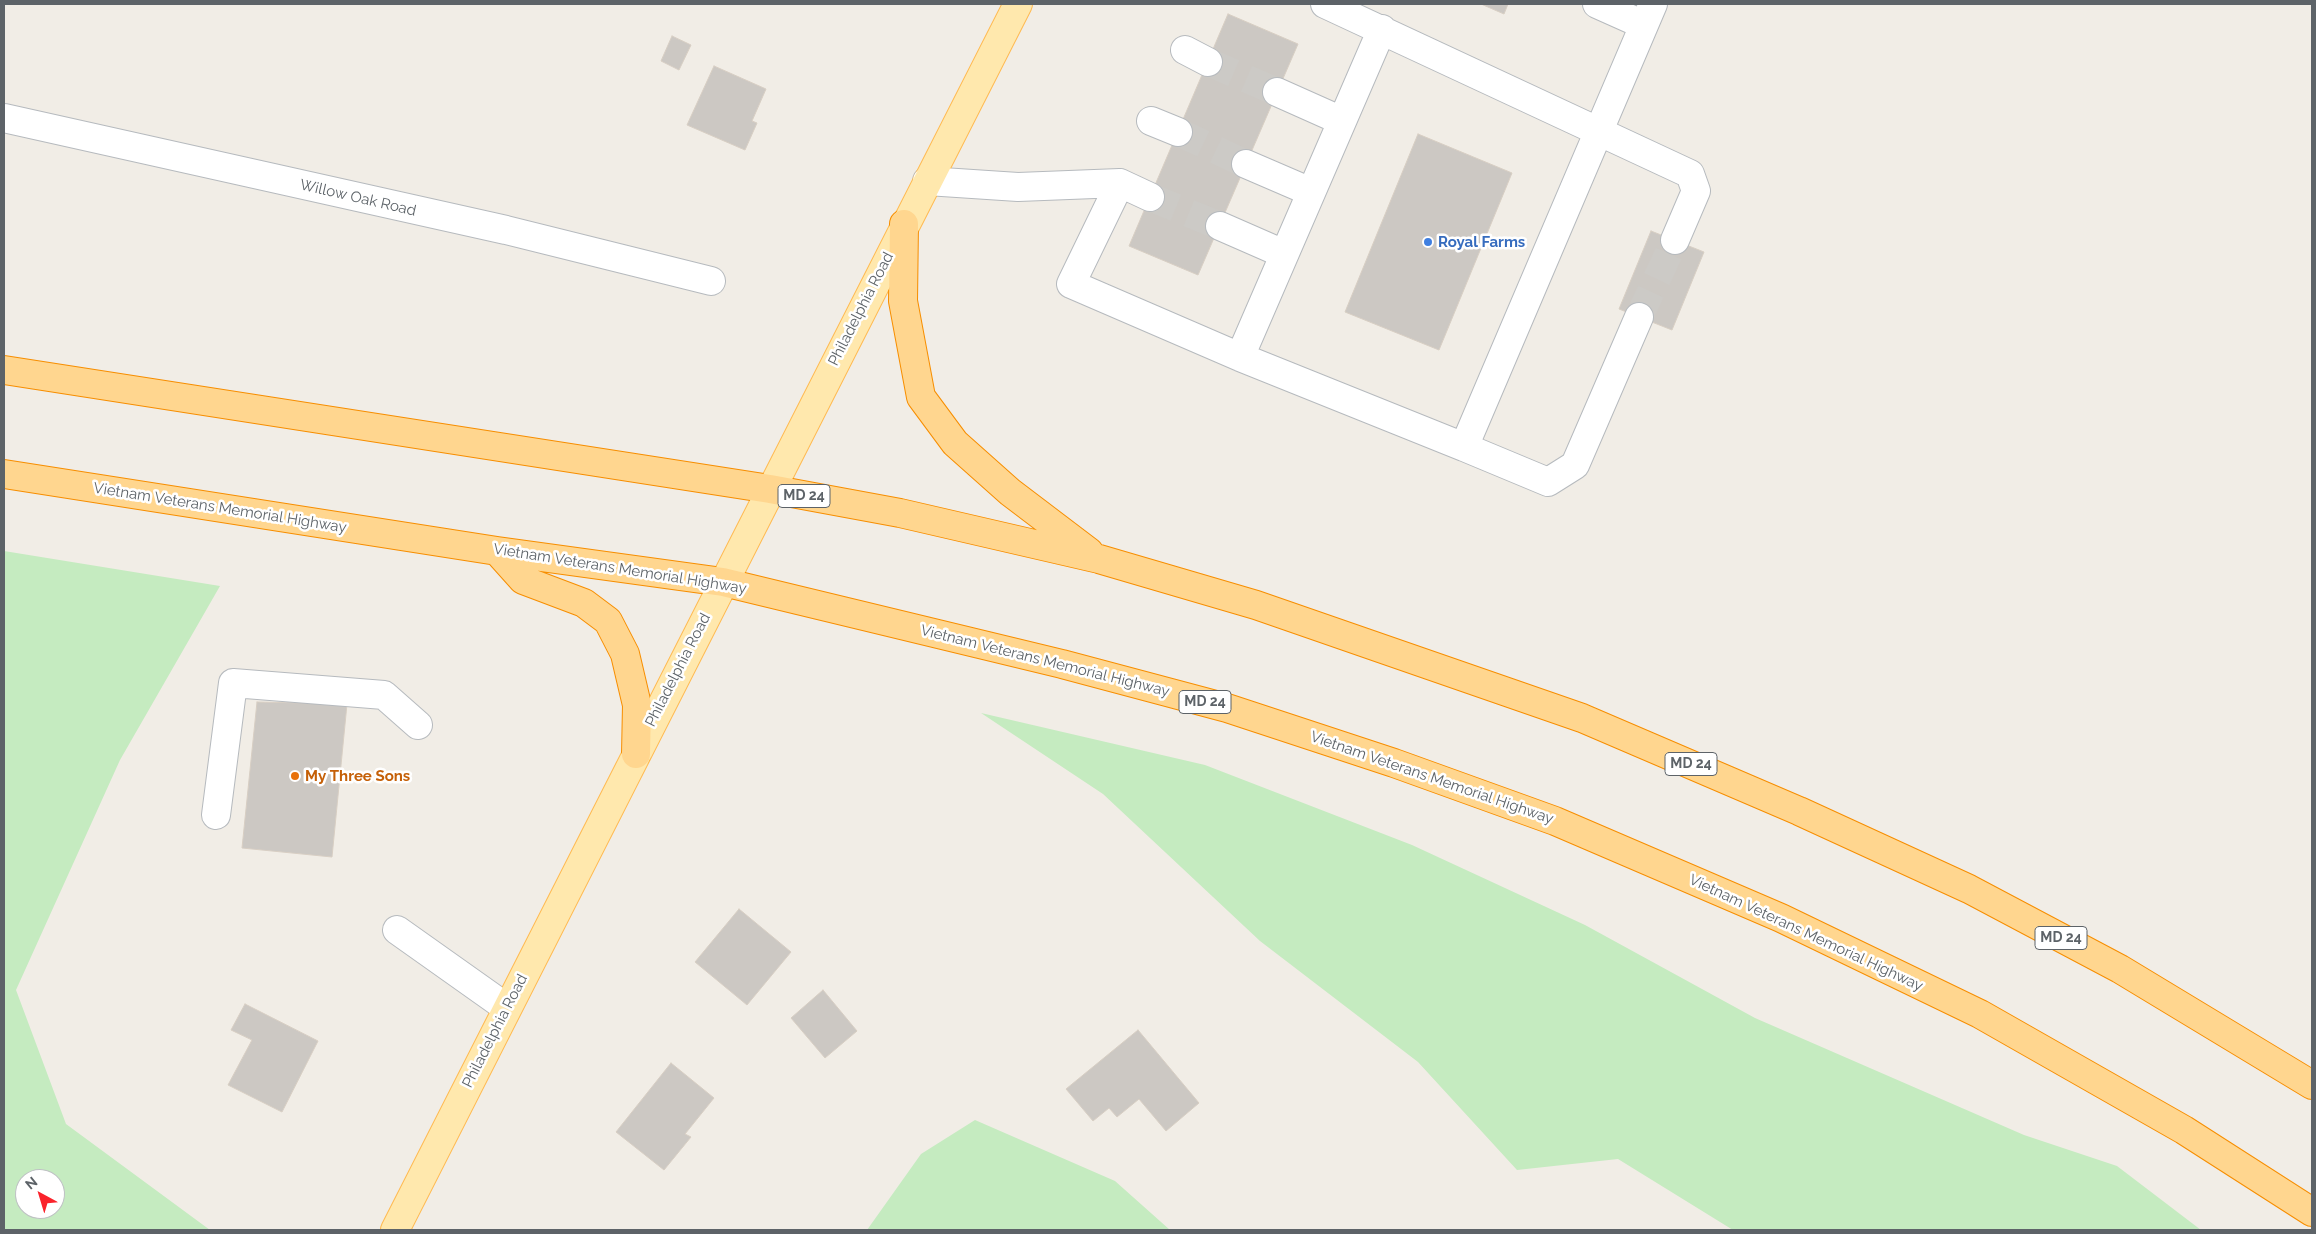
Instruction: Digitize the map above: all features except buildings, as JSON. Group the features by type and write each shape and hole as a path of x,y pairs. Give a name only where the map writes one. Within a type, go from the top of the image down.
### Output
{"highway":[{"path":"904,224 903,301 921,397 955,444 1010,492 1099,559"},
{"name":"MD 24","path":"4,370 770,489 900,514 1099,559 1256,605 1582,718 1799,811 1969,889 2120,969 2312,1085"},
{"name":"Vietnam Veterans Memorial Highway","path":"4,474 497,551 723,582 1062,664 1227,708 1394,763 1555,821 1781,918 1980,1014 2184,1130 2312,1212"},
{"path":"497,551 524,580 584,603 608,621 625,654 637,705 636,754"}],"main road":[{"name":"Philadelphia Road","path":"395,1230 904,224 1018,4"}],"street":[{"path":"1325,4 1690,174 1696,191 1675,240"},
{"path":"1464,447 1648,15 1596,4"},
{"path":"1240,357 1382,29"},
{"path":"1277,92 1342,122"},
{"name":"Willow Oak Road","path":"4,118 506,230 711,281"},
{"path":"1150,121 1178,132"},
{"path":"1246,164 1311,192"},
{"path":"927,181 1018,187 1120,183 1150,196"},
{"path":"1120,183 1072,284 1240,357 1548,482 1575,465 1639,317"},
{"path":"1220,226 1284,254"},
{"path":"216,815 234,683 384,695 418,725"},
{"path":"396,930 508,1008"}],"green space":[{"path":"4,551 220,586 120,760 16,990 66,1124 210,1230 4,1230"},
{"path":"981,713 1205,765 1412,845 1585,925 1755,1018 2024,1135 2117,1166 2201,1230 1733,1230 1618,1159 1517,1170 1418,1062 1260,941 1103,794"},
{"path":"975,1120 1115,1181 1170,1230 867,1230 921,1154"}],"tunnel":[{"path":"1208,62 1277,92"},
{"path":"1178,132 1246,164"},
{"path":"1150,197 1220,226"},
{"path":"1639,317 1675,240"}],"place":[{"name":"Royal Farms","path":"1428,242"},
{"name":"My Three Sons","path":"295,776"}]}
